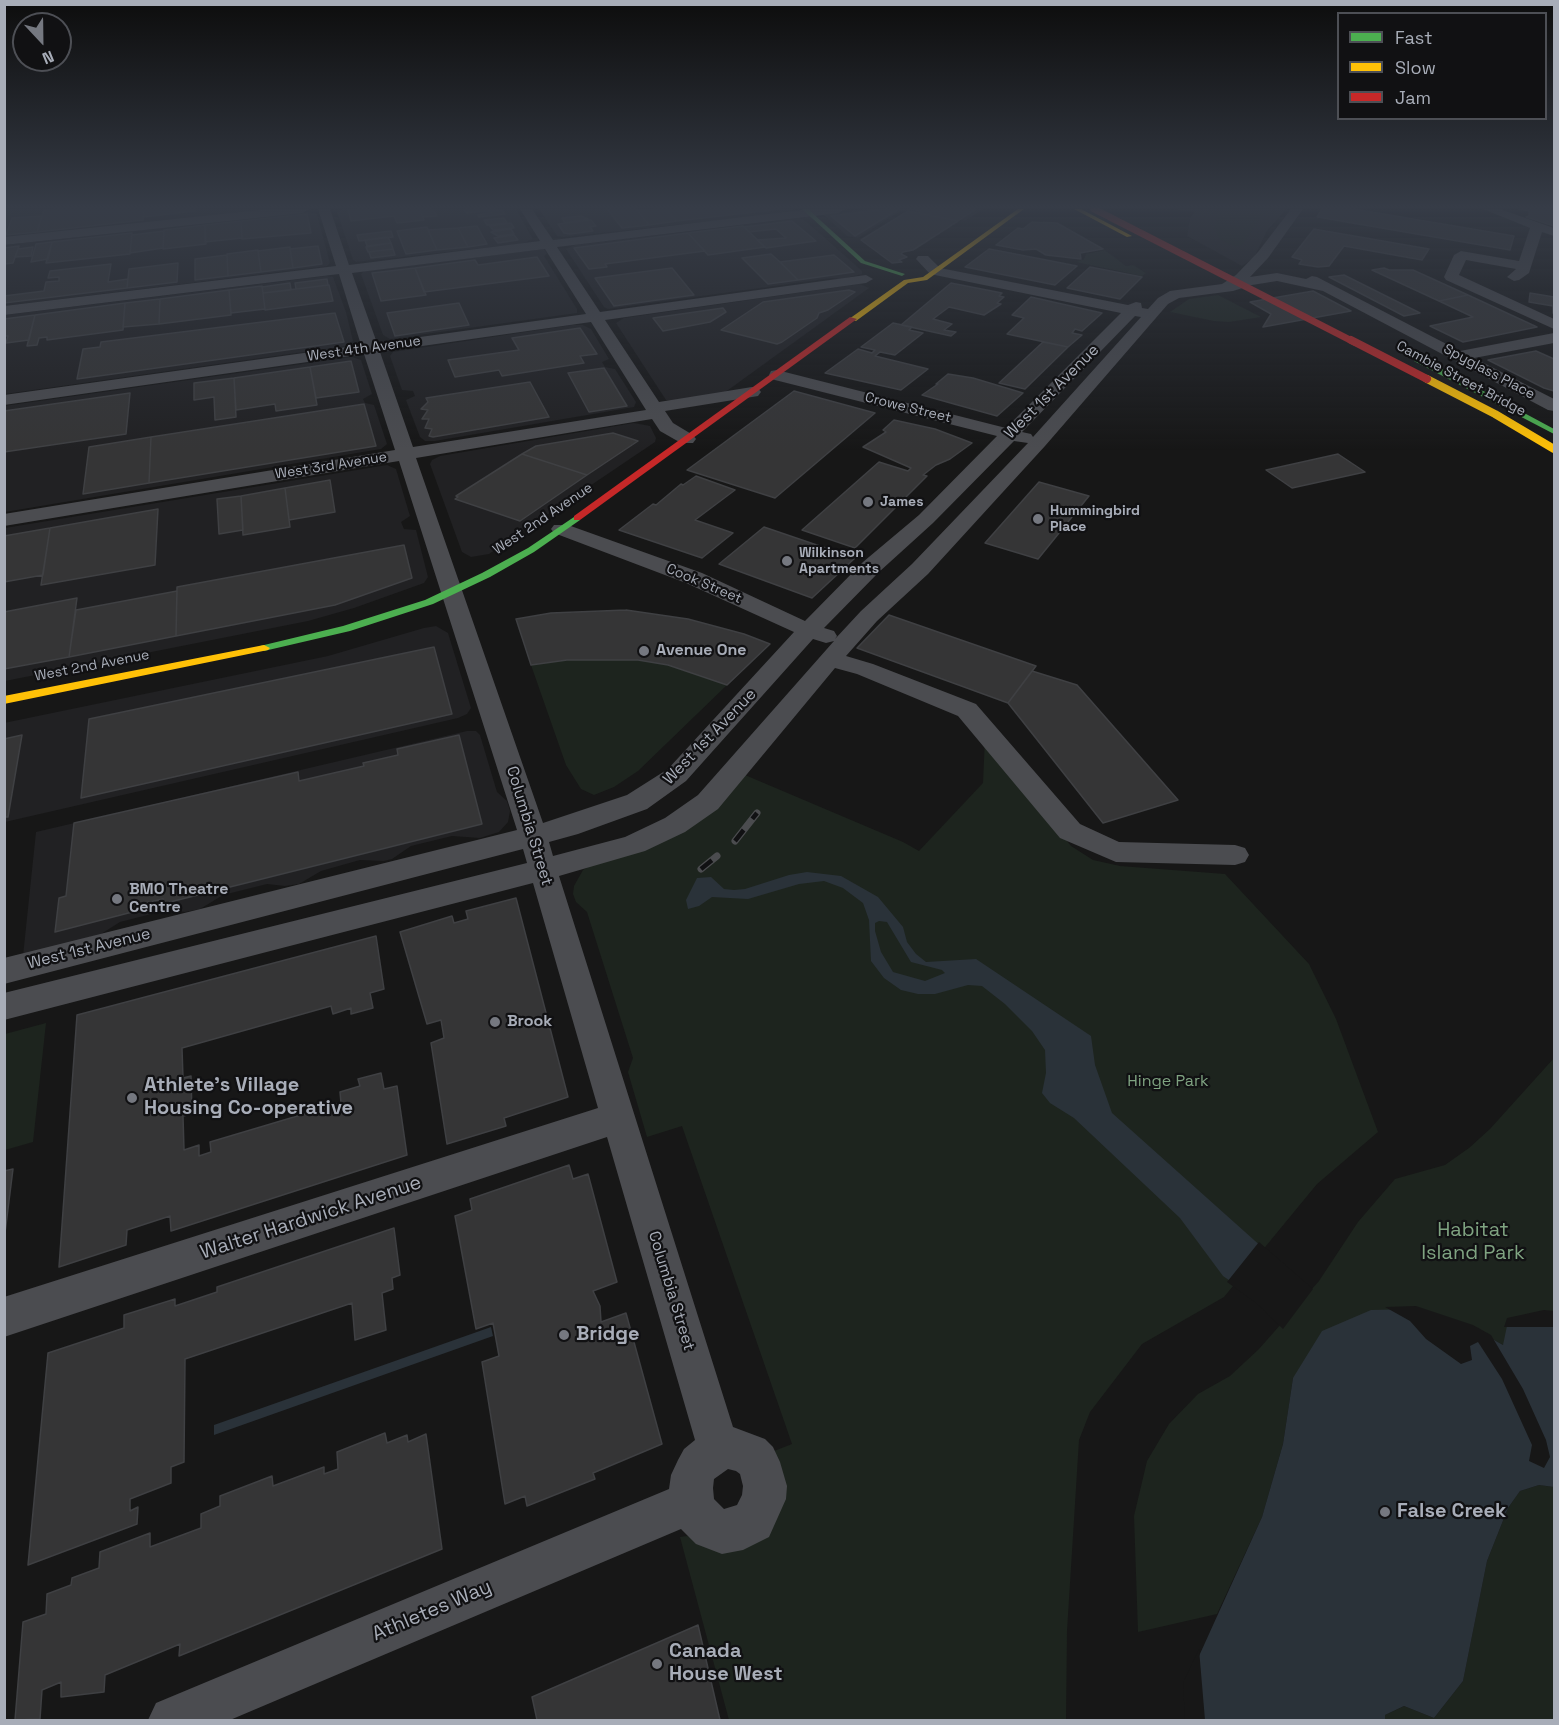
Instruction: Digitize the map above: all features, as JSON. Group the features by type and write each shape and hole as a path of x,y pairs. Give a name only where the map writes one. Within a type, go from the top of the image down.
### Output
{"main road":[{"name":"Cambie Street Bridge","path":"1244,290 1485,409 1554,449"},
{"name":"Cambie Street Bridge","path":"1271,290 1417,359 1554,432"},
{"path":"1297,290 1313,298"},
{"name":"West 2nd Avenue","path":"4,700 305,639 392,614 453,591 498,569 561,529 893,291"},
{"path":"1398,348 1417,359"}],"street":[{"path":"4,311 178,290"},
{"name":"Columbia Street","path":"351,290 533,836 719,1449"},
{"path":"579,290 666,427 687,439"},
{"name":"West 4th Avenue","path":"4,400 790,290"},
{"path":"1033,290 1153,314"},
{"name":"West 1st Avenue","path":"4,971 533,836 609,814 637,802 677,775 809,630 871,567 926,519 1011,435 1132,310 1148,298 1167,292 1187,290"},
{"name":"West 1st Avenue","path":"4,1007 543,870 635,844 656,835 708,802 732,777 837,651 875,610 920,569 1039,442 1167,297 1212,290"},
{"name":"Spyglass Place","path":"1330,290 1554,406"},
{"path":"1478,290 1554,326"},
{"path":"1502,301 1503,290"},
{"path":"1459,356 1554,338"},
{"name":"Crowe Street","path":"777,375 1039,442"},
{"name":"West 3rd Avenue","path":"4,520 407,453 752,392"},
{"name":"Cook Street","path":"561,529 694,578 809,630 865,669 967,710 1070,831 1116,852 1235,855"},
{"name":"Walter Hardwick Avenue","path":"4,1317 618,1118"},
{"path":"719,1449 740,1449 750,1454 758,1462 765,1486 760,1510 753,1521 743,1528 722,1532 703,1521 692,1502 691,1488 693,1475 699,1464 719,1449"},
{"name":"Athletes Way","path":"173,1720 692,1502"}],"shaded area":[{"path":"5,290 138,290 5,306"},
{"path":"215,290 338,290 353,341 346,346 5,394 4,315"},
{"path":"367,290 565,290 577,309 577,313 390,339 383,335"},
{"path":"593,290 749,290 608,309 604,307"},
{"path":"822,290 867,290 724,393 671,401 666,400 616,323 624,318"},
{"path":"583,325 591,329 609,359 602,362 605,367 615,369 636,402 634,407 435,441 425,441 420,437 406,400 415,396 413,391 402,390 390,356 393,352"},
{"path":"352,357 361,360 372,394 363,399 365,403 374,405 387,444 381,449 5,512 4,406"},
{"path":"634,423 650,426 656,438 655,442 489,554 471,557 462,552 430,464 432,460 440,456"},
{"path":"387,465 396,469 410,516 401,522 404,529 416,530 428,577 424,583 354,608 308,621 5,681 5,528"},
{"path":"436,626 448,633 471,708 467,714 458,718 5,822 4,723 328,656"},
{"path":"467,731 476,731 480,735 497,792 507,801 510,811 508,822 499,832 480,838 452,836 411,846 392,859 360,860 321,871 299,884 285,886 267,884 223,895 200,909 185,912 167,910 120,922 101,934 23,956 36,832"},
{"path":"807,872 841,876 878,897 903,927 907,942 926,962 976,959 1091,1036 1095,1065 1112,1113 1311,1291 1258,1300 1223,1276 1180,1218 1074,1118 1050,1103 1042,1093 1046,1073 1045,1050 1032,1031 1005,1004 982,986 968,985 935,994 918,994 901,990 884,978 871,961 869,920 863,903 843,888 824,881 799,884 748,899 712,897 699,906 688,909 686,900 697,878 711,877 724,889 734,890 745,889 789,875","holes":["887,922 911,962 942,970 945,973 925,981 893,972 881,952 875,931 875,923"]},
{"name":"False Creek","path":"1415,1309 1471,1327 1503,1345 1508,1321 1554,1314 1554,1487 1539,1485 1520,1491 1508,1508 1487,1561 1463,1681 1434,1718 1404,1706 1385,1715 1385,1720 1188,1720 1185,1687 1262,1517 1283,1444 1293,1378 1322,1331 1371,1310"},
{"path":"491,1327 493,1336 214,1435 214,1425"}],"green space":[{"path":"1218,295 1261,317 1229,322 1170,312 1189,299"},
{"path":"567,660 638,660 668,665 727,685 638,771 614,787 594,795 581,789 566,765 531,665"},
{"name":"Hinge Park","path":"985,737 1071,846 1093,860 1120,866 1225,874 1309,964 1336,1019 1378,1132 1317,1184 1224,1297 1142,1344 1090,1412 1079,1440 1067,1631 1066,1720 729,1720 680,1537 687,1536 725,1547 769,1453 792,1444 682,1126 647,1137 628,1072 633,1058 587,912 576,902 573,894 574,886 583,870 745,775 903,842 919,851 983,783"},
{"path":"46,1023 33,1142 5,1150 5,1034"},
{"name":"Habitat Island Park","path":"1554,1058 1554,1314 1503,1345 1471,1327 1293,1378 1283,1444 1262,1517 1217,1614 1138,1632 1134,1516 1147,1461 1169,1424 1198,1394 1230,1376 1259,1349 1319,1281 1358,1222 1395,1179 1445,1165 1469,1148 1490,1129"},
{"path":"1539,1485 1554,1487 1554,1720 1385,1720 1385,1715 1404,1706 1434,1718 1463,1681 1487,1561 1508,1508 1520,1491"}],"pier":[{"path":"1259,1242 1313,1289 1283,1329 1256,1303 1227,1282"},
{"path":"1416,1306 1473,1325 1491,1335 1523,1389 1546,1440 1550,1457 1544,1468 1529,1461 1532,1445 1502,1379 1478,1342 1470,1346 1472,1360 1461,1364 1426,1339 1410,1321 1385,1307"},
{"path":"1544,1310 1554,1311 1554,1327 1504,1327 1507,1318"},
{"path":"1199,1649 1205,1720 1185,1720 1183,1683"}],"building":[{"path":"115,290 4,303 4,296 44,291"},
{"path":"229,290 262,290 265,309 231,313"},
{"path":"229,290 231,315 159,324 160,299"},
{"path":"262,290 291,290 263,293"},
{"path":"292,290 330,290 333,301 265,310 263,293"},
{"path":"377,290 424,290 426,295 381,301"},
{"path":"423,290 444,290 424,292"},
{"path":"603,290 690,290 694,295 614,306"},
{"path":"849,290 855,292 828,310 819,313 817,318 777,344 721,330 763,302"},
{"path":"943,290 984,290 1002,293 999,296 1004,297 997,303 1001,304 984,315 949,307 933,319 952,324 944,330 956,332 951,336 901,325"},
{"path":"1074,290 1130,290 1120,299"},
{"path":"1353,290 1373,290 1420,313 1404,316"},
{"path":"1414,290 1456,290 1468,295 1439,301"},
{"path":"1313,291 1351,311 1263,327 1271,314 1250,302"},
{"path":"1530,293 1554,297 1554,314 1553,306 1529,302"},
{"path":"1468,295 1537,327 1463,342 1430,326 1473,317 1439,301"},
{"path":"1031,297 1102,313 1082,331 1075,329 1072,333 1082,335 1068,347 1007,334 1024,318 1012,315"},
{"path":"160,299 159,324 123,327 125,303"},
{"path":"125,303 123,330 47,340 47,337 39,338 37,345 27,346 35,315"},
{"path":"459,303 469,325 395,336 387,313"},
{"path":"723,308 726,312 710,322 663,331 653,318"},
{"path":"335,313 344,342 77,379 83,349 100,347 101,342"},
{"path":"35,315 29,340 6,343 8,336 4,336 4,319"},
{"path":"893,323 912,327 909,330 923,333 895,355 880,352 875,356 928,369 901,390 825,373 858,349 872,353 875,350 861,347"},
{"path":"580,328 597,354 580,356 584,363 502,376 499,370 455,377 448,360 519,350 512,338"},
{"path":"1043,342 1068,347 1025,389 999,383"},
{"path":"1536,351 1554,359 1554,391 1488,360"},
{"path":"351,361 359,392 316,398 310,367"},
{"path":"310,367 317,405 276,411 275,404 236,410 234,378"},
{"path":"604,368 627,406 589,412 568,373"},
{"path":"948,374 973,378 1023,393 997,416 922,395"},
{"path":"234,378 236,417 215,420 214,397 194,400 194,383"},
{"path":"530,382 549,417 433,437 429,436 432,429 425,428 429,419 422,419 428,410 421,409 428,402 426,398"},
{"path":"794,391 875,413 775,498 687,470"},
{"path":"130,393 126,434 4,452 4,411"},
{"path":"364,404 376,446 149,483 151,437"},
{"name":"James","path":"894,420 935,429 972,443 923,475 927,476 855,548 802,530 879,462 908,471 911,468 863,447 886,432 883,430"},
{"path":"613,433 638,441 587,475 522,454 536,446"},
{"path":"151,437 149,483 83,494 89,447"},
{"path":"522,454 587,475 520,521 455,499 458,497 456,496"},
{"path":"1338,454 1365,472 1292,488 1266,470"},
{"path":"696,476 735,490 695,520 733,533 702,558 619,530 653,504 656,505 681,484 683,485"},
{"path":"330,480 335,512 289,520 285,488"},
{"name":"Hummingbird Place","path":"1039,482 1089,496 1038,559 985,543"},
{"path":"285,488 290,527 243,535 241,496"},
{"path":"241,496 243,530 219,534 217,499"},
{"path":"158,509 155,565 41,585 50,528"},
{"name":"Wilkinson Apartments","path":"764,527 855,558 812,598 719,564"},
{"path":"50,528 43,575 4,582 4,536"},
{"path":"404,545 412,578 335,605 176,636 177,587"},
{"path":"177,591 176,636 69,657 76,610"},
{"path":"77,598 69,657 4,669 4,612"},
{"name":"Avenue One","path":"626,610 688,619 744,634 770,644 727,685 668,665 638,660 567,660 531,665 516,619 551,613"},
{"path":"889,615 1036,666 1008,703 857,648"},
{"path":"434,647 452,714 81,798 89,719"},
{"path":"1032,671 1077,685 1178,800 1103,823 1008,703"},
{"path":"22,735 8,817 4,817 4,739"},
{"path":"459,735 482,824 162,904 163,899 145,903 144,909 55,932 59,898 66,896 74,823 298,772 299,781 364,766 363,763 398,755 397,749"},
{"name":"Brook","path":"516,898 568,1097 504,1118 506,1126 447,1144 431,1043 444,1038 441,1020 427,1024 400,932 452,916 454,923 468,919 466,911"},
{"name":"Athlete's Village Housing Co-operative","path":"376,936 384,989 370,993 373,1008 351,1014 351,1008 333,1014 331,1006 182,1048 183,1078 191,1076 192,1114 183,1116 184,1150 199,1145 199,1156 211,1152 210,1142 341,1103 340,1092 360,1086 358,1079 381,1073 384,1089 397,1086 407,1155 171,1231 170,1216 127,1230 126,1245 59,1267 77,1015"},
{"name":"Bridge","path":"569,1165 573,1179 588,1174 617,1282 593,1291 600,1306 601,1322 626,1313 662,1444 593,1473 595,1479 527,1506 525,1496 505,1504 482,1362 499,1356 493,1323 476,1329 455,1216 472,1210 470,1199"},
{"path":"13,1169 4,1241 4,1171"},
{"path":"394,1228 400,1275 392,1278 393,1289 382,1293 386,1330 355,1340 352,1303 185,1359 184,1462 171,1467 171,1483 130,1499 130,1511 138,1507 137,1524 28,1565 48,1353 124,1328 124,1315 175,1299 175,1306 217,1292 217,1287"},
{"path":"385,1433 387,1443 407,1435 408,1442 426,1434 442,1549 179,1656 180,1644 105,1675 104,1692 61,1697 61,1682 42,1690 40,1719 15,1720 23,1622 46,1614 47,1594 71,1585 72,1578 99,1568 100,1552 150,1533 150,1547 201,1528 201,1514 220,1506 220,1496 272,1476 273,1486 324,1467 324,1474 338,1469 337,1452"},
{"name":"Canada House West","path":"698,1625 720,1720 537,1720 532,1697"}],"railway":[{"path":"735,841 757,813"},
{"path":"701,869 717,856"}],"traffic: fast":[{"path":"1417,359 1554,432"},
{"path":"264,648 346,629 429,602 486,575 531,550 577,518"}],"traffic: slow":[{"path":"853,319 894,290"},
{"path":"1427,379 1495,414 1554,449"},
{"path":"4,700 264,648"}],"traffic: jam":[{"path":"1252,290 1427,379"},
{"path":"577,518 853,319"}],"place":[{"name":"James","path":"868,502"},
{"name":"Hummingbird Place","path":"1038,519"},
{"name":"Wilkinson Apartments","path":"787,561"},
{"name":"Avenue One","path":"644,651"},
{"name":"BMO Theatre Centre","path":"117,899"},
{"name":"Brook","path":"495,1022"},
{"name":"Athlete's Village Housing Co-operative","path":"132,1098"},
{"name":"Bridge","path":"564,1335"},
{"name":"False Creek","path":"1385,1512"},
{"name":"Canada House West","path":"657,1664"}]}
